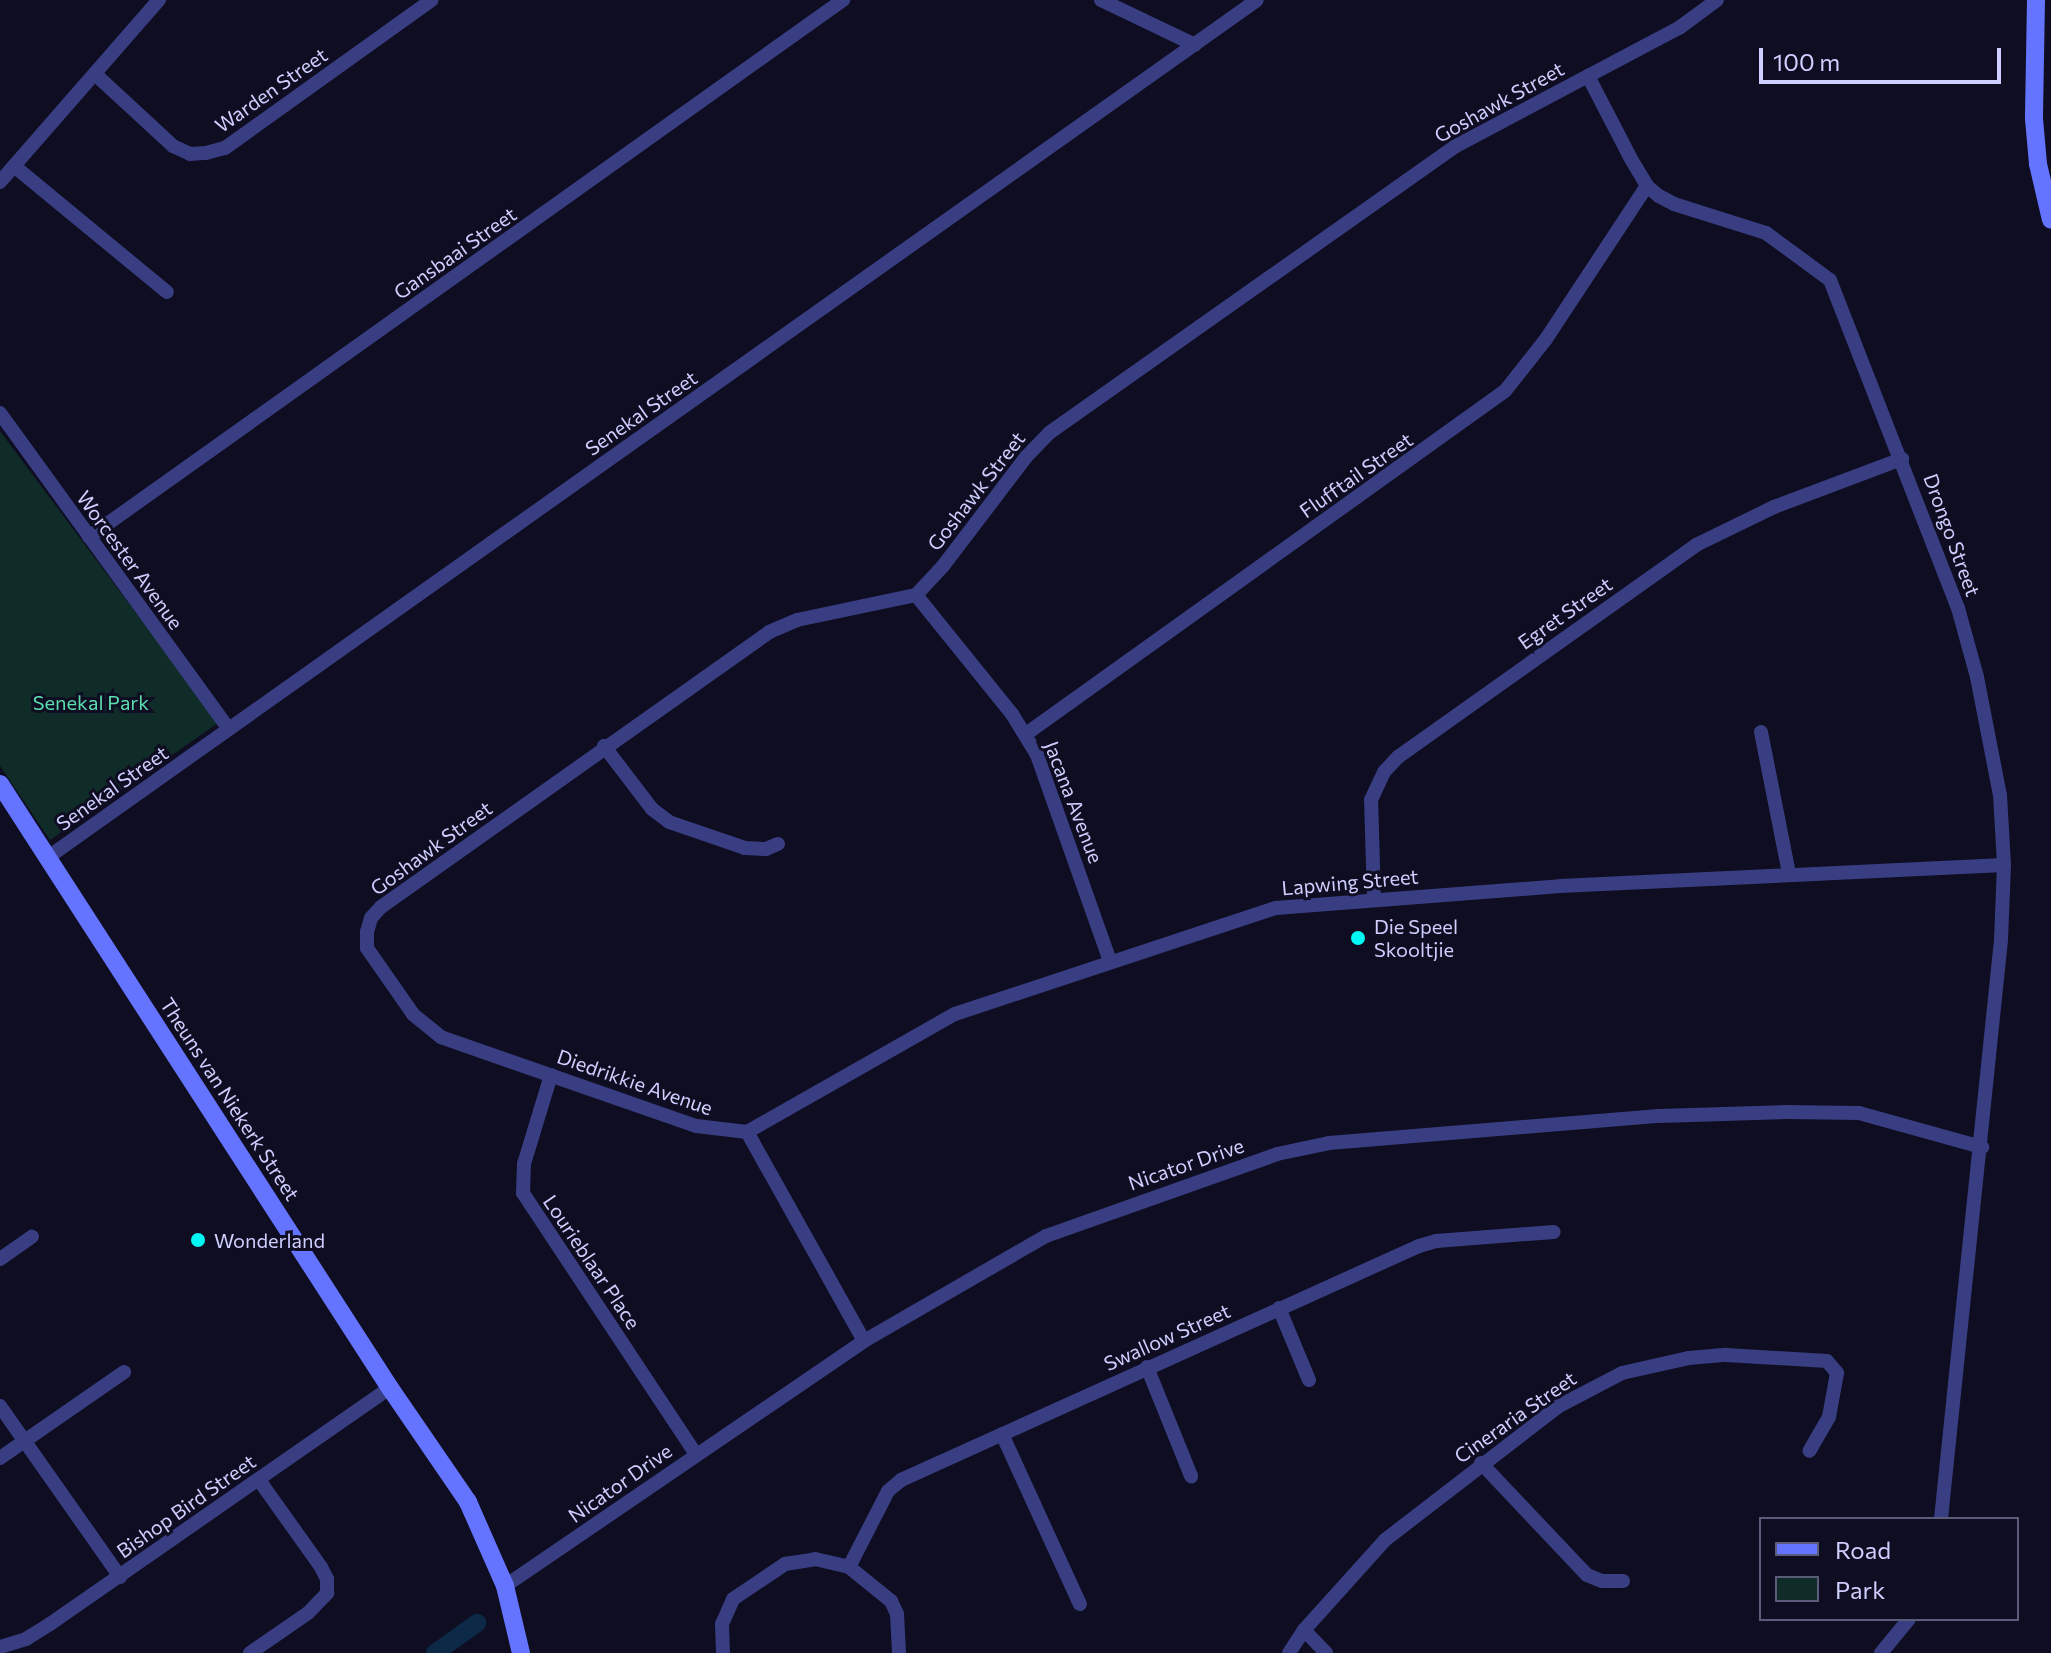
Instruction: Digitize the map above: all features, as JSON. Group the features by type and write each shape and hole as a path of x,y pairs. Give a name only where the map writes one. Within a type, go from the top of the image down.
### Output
{"street":[{"path":"0,182 159,0"},
{"name":"Warden Street","path":"95,74 173,146 190,154 206,153 225,148 432,0"},
{"name":"Gansbaai Street","path":"89,537 843,0"},
{"path":"1101,0 1195,45"},
{"name":"Senekal Street","path":"47,858 1257,0"},
{"name":"Goshawk Street","path":"367,948 371,918 381,907 604,746 783,624 916,595 943,566 1026,457 1049,433 1422,168 1454,147 1679,28 1717,0"},
{"path":"2038,5 2034,119 2038,164 2051,220"},
{"path":"1588,76 1647,186"},
{"path":"14,166 167,292"},
{"name":"Drongo Street","path":"1647,186 1674,204 1766,233 1822,271 1837,293 1958,608 1994,754 2004,865 1997,1006 1982,1147"},
{"name":"Flufftail Street","path":"1026,734 1505,391 1546,339 1647,186"},
{"name":"Worcester Avenue","path":"0,413 229,729"},
{"name":"Egret Street","path":"1374,899 1371,800 1384,772 1398,757 1696,545 1774,507 1902,459"},
{"name":"Jacana Avenue","path":"916,595 1026,734 1037,755 1110,961"},
{"path":"1761,732 1789,874"},
{"path":"604,746 652,809 669,822 745,848 766,849 778,844"},
{"name":"Theuns van Niekerk Street","path":"0,784 390,1388 468,1502 505,1586 521,1653"},
{"name":"Lapwing Street","path":"747,1132 955,1014 1259,912 1374,899 1789,874 2004,865"},
{"name":"Diedrikkie Avenue","path":"367,948 413,1014 432,1031 696,1126 747,1132"},
{"name":"Lourieblaar Place","path":"551,1075 524,1164 523,1193 696,1454"},
{"name":"Nicator Drive","path":"505,1586 864,1341 1046,1236 1277,1154 1329,1143 1659,1116 1841,1113 1859,1113 1982,1147"},
{"path":"747,1132 864,1341"},
{"path":"1941,1517 1982,1147"},
{"name":"Swallow Street","path":"849,1567 893,1485 1419,1246 1554,1232"},
{"path":"0,1259 32,1237"},
{"path":"1279,1308 1309,1380"},
{"name":"Cineraria Street","path":"1289,1653 1304,1630 1385,1540 1481,1463 1559,1406 1622,1373 1689,1358 1726,1355 1833,1364 1837,1373 1829,1417 1809,1451"},
{"path":"1147,1367 1191,1476"},
{"path":"0,1458 124,1372"},
{"name":"Bishop Bird Street","path":"6,1649 38,1632 120,1577 390,1388"},
{"path":"0,1406 120,1577"},
{"path":"1002,1434 1080,1604"},
{"path":"1481,1463 1587,1575 1602,1581 1623,1581"},
{"path":"250,1653 308,1613 327,1593 327,1579 321,1567 259,1480"},
{"path":"723,1653 722,1624 733,1599 798,1559 815,1559 849,1567 891,1601 897,1614 899,1653"},
{"path":"1881,1653 1907,1621"},
{"path":"1304,1630 1326,1653"}],"green space":[{"name":"Senekal Park","path":"0,431 218,723 50,840 0,766"}],"waterway":[{"path":"435,1653 477,1623"}],"place":[{"name":"Die Speel Skooltjie","path":"1358,938"},
{"name":"Wonderland","path":"198,1240"}]}
